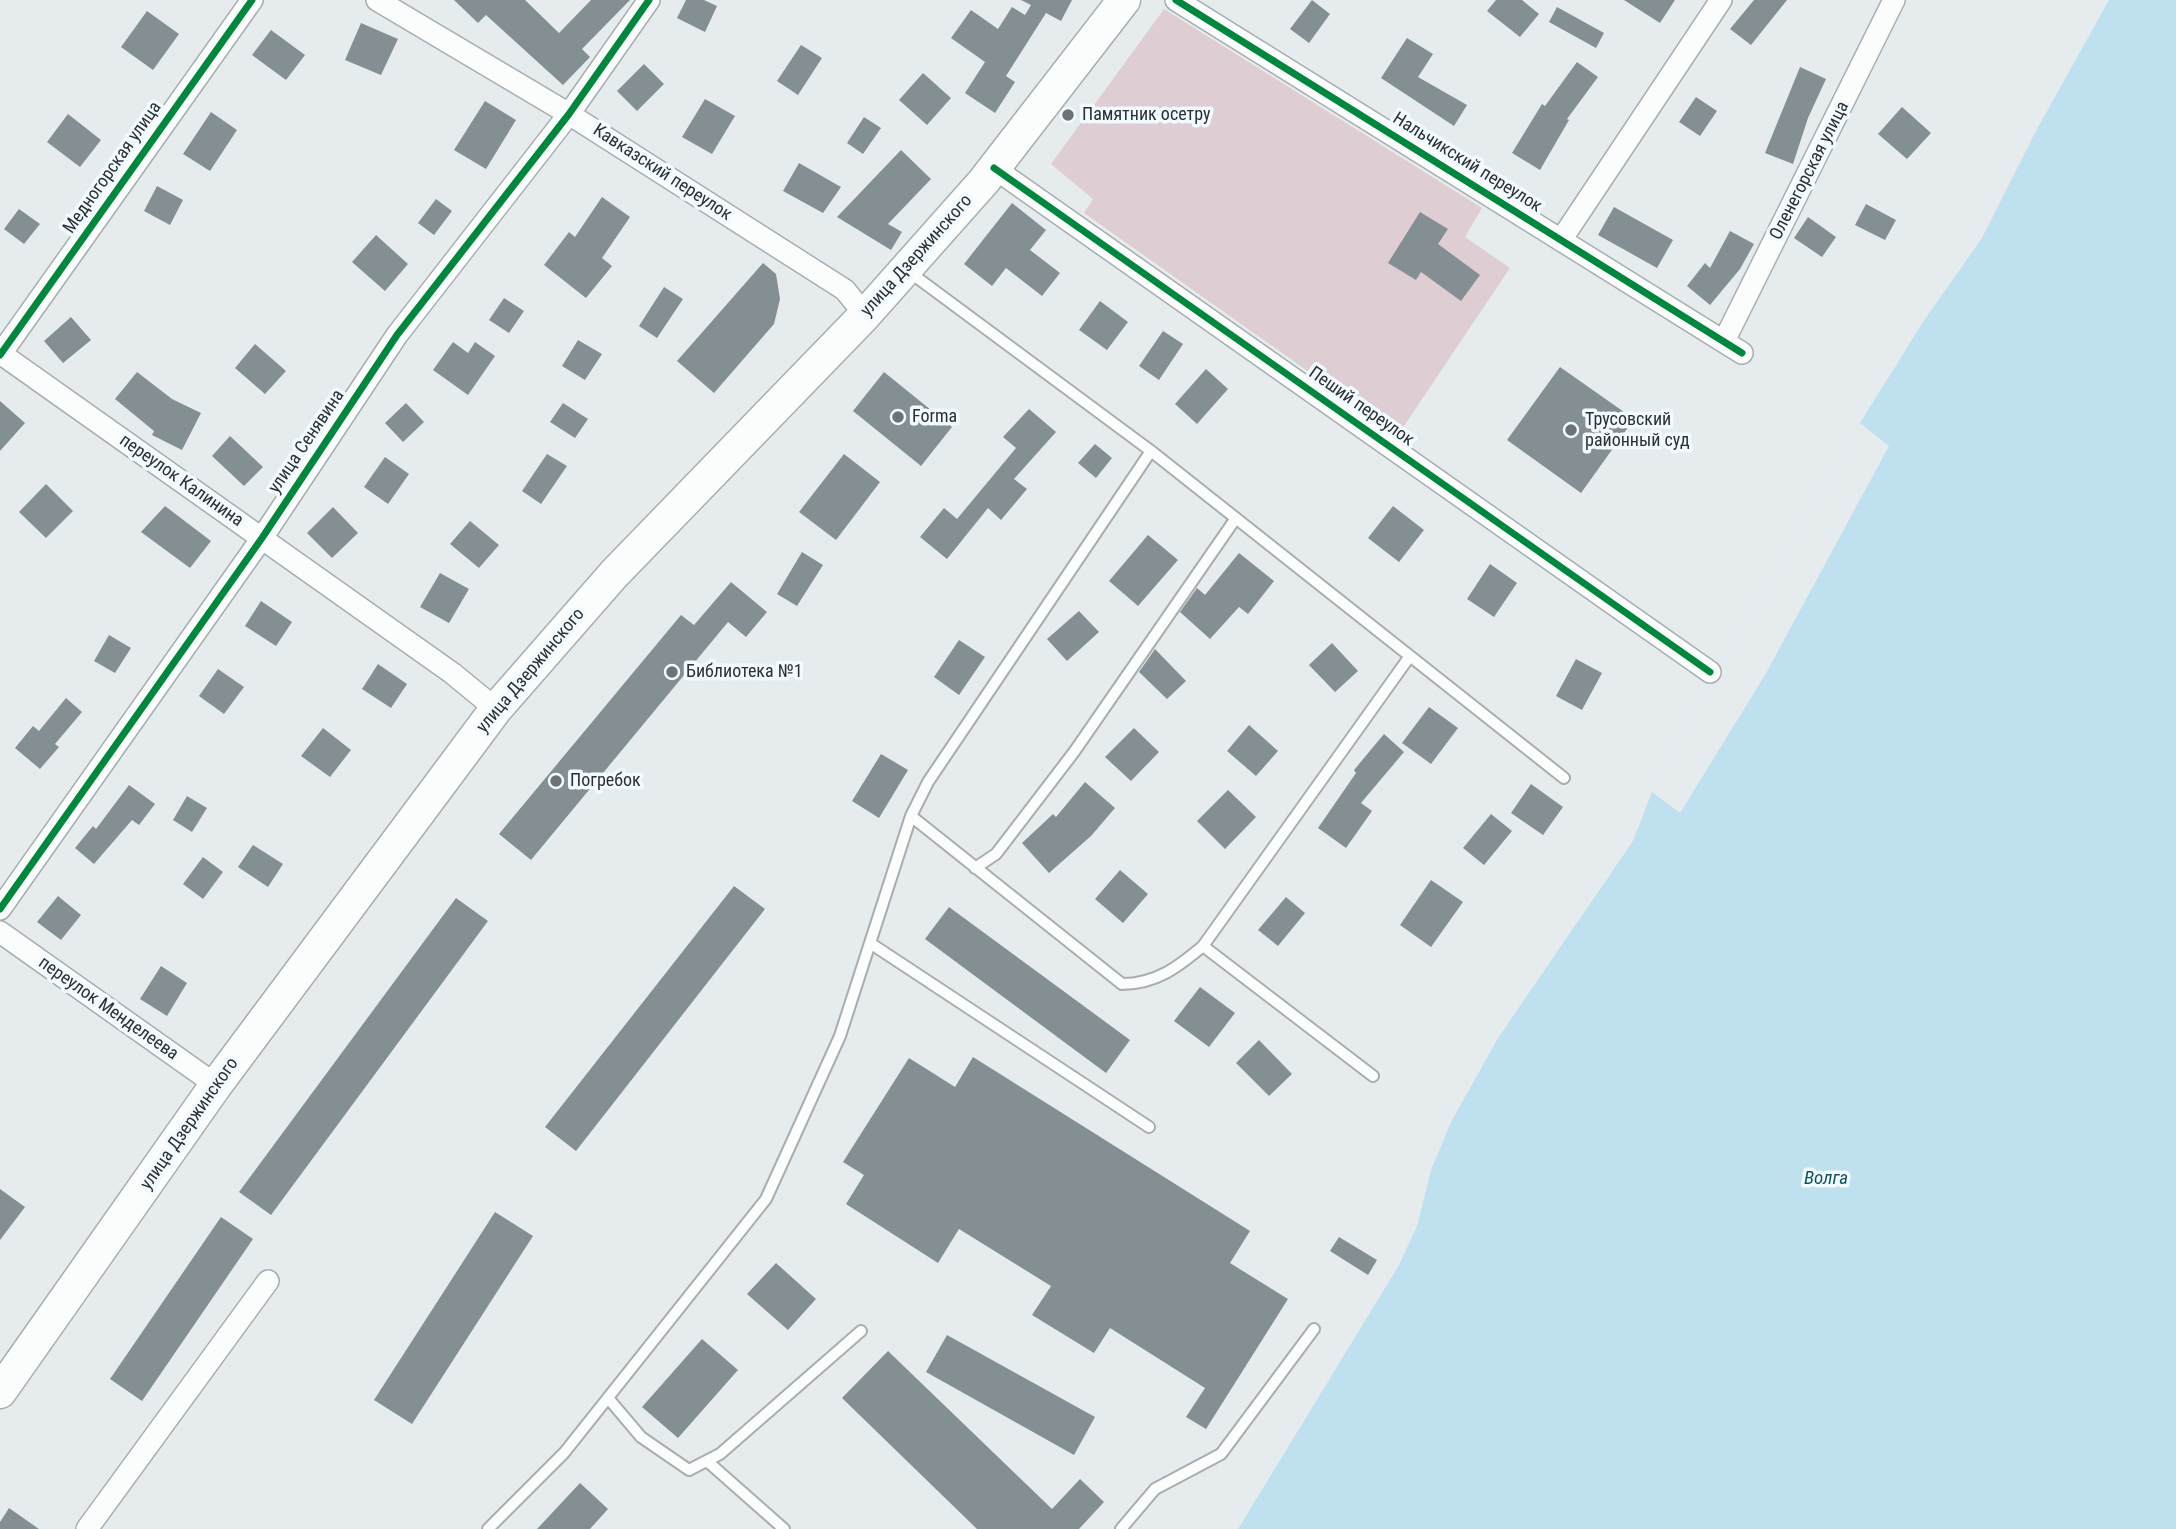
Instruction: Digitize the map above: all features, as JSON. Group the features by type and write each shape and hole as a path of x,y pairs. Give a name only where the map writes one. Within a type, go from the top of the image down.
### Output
{"main road":[{"name":"улица Дзержинского","path":"0,1392 216,1086 496,709 614,574 906,270 994,168 1124,0"}],"street":[{"name":"Медногорская улица","path":"0,354 252,0"},
{"name":"Кавказский переулок","path":"377,0 569,114 845,289 865,315"},
{"name":"улица Сенявина","path":"0,909 262,538 397,335 569,114 649,0"},
{"name":"Нальчикский переулок","path":"1176,0 1733,347"},
{"path":"1561,240 1721,0"},
{"name":"Оленегорская улица","path":"1733,347 1894,0"},
{"name":"Пеший переулок","path":"994,168 1710,672"},
{"name":"переулок Калинина","path":"0,354 452,673 496,709"},
{"name":"переулок Менделеева","path":"0,932 216,1086"},
{"path":"87,1529 268,1281"}],"lane":[{"path":"906,270 1151,451 1564,778"},
{"path":"488,1529 564,1453 766,1199 840,1036 911,816 928,782 1151,451"},
{"path":"975,868 996,854 1073,752 1236,518"},
{"path":"911,816 1122,984 1140,984 1155,979 1203,946 1410,656"},
{"path":"870,943 1149,1127"},
{"path":"1203,946 1373,1076"},
{"path":"1121,1529 1155,1489 1221,1454 1314,1329"},
{"path":"608,1398 641,1437 689,1470 720,1454 861,1331"},
{"path":"707,1461 784,1529"}],"shaded area":[{"path":"1164,9 1482,208 1465,237 1510,268 1398,435 1084,213 1093,199 1051,164"}],"water":[{"name":"Волга","path":"2109,0 2176,0 2176,1529 1238,1529 1399,1265 1417,1226 1431,1170 1451,1122 1498,1038 1633,841 1652,792 1681,734 1860,423 1923,322 1982,238 2037,129"}],"pier":[{"path":"1860,423 1889,446 1765,675 1680,813 1652,792 1681,734"}],"building":[{"path":"454,0 525,0 559,33 591,0 630,0 582,49 590,57 563,85 486,15 478,23"},
{"path":"686,0 704,0 717,6 705,32 677,18"},
{"path":"1021,0 1072,0 1061,21 1046,13 1006,76 1015,82 995,113 965,93 985,62 951,38 971,10 998,29 1012,7 1025,15 1031,5"},
{"path":"1312,0 1330,14 1309,43 1290,29"},
{"path":"1496,0 1522,0 1539,14 1520,37 1487,11"},
{"path":"1624,0 1675,0 1660,23"},
{"path":"1754,0 1787,0 1751,45 1730,29"},
{"path":"1557,7 1604,33 1596,48 1549,22"},
{"path":"147,11 179,34 153,70 121,47"},
{"path":"361,23 398,39 381,75 345,60"},
{"path":"271,30 305,55 286,80 252,55"},
{"path":"1407,38 1433,54 1418,77 1467,105 1454,126 1381,78"},
{"path":"801,45 822,58 798,95 777,81"},
{"path":"1577,62 1598,77 1567,119 1569,120 1540,170 1512,153 1542,104 1545,106"},
{"path":"644,64 664,84 637,111 617,91"},
{"path":"1800,67 1826,79 1808,118 1793,164 1765,153"},
{"path":"923,73 951,98 927,125 899,100"},
{"path":"1696,97 1717,111 1700,136 1679,122"},
{"path":"705,99 735,116 712,154 682,137"},
{"path":"485,101 516,120 486,169 454,150"},
{"path":"1902,107 1931,133 1907,159 1878,134"},
{"path":"211,112 237,130 210,171 183,154"},
{"path":"68,114 101,140 80,167 47,142"},
{"path":"864,117 881,128 863,154 847,143"},
{"path":"901,150 931,179 888,224 902,232 891,250 837,217"},
{"path":"799,163 841,187 823,213 783,191"},
{"path":"157,186 183,200 170,225 144,211"},
{"path":"602,197 630,217 602,258 612,266 586,298 544,265 569,232 575,237"},
{"path":"436,199 452,211 434,235 418,223"},
{"path":"1012,203 1046,230 1030,250 1060,273 1042,296 1006,268 992,286 964,264"},
{"path":"1866,204 1896,220 1885,240 1855,225"},
{"path":"1614,207 1673,240 1657,268 1598,235"},
{"path":"19,209 40,224 24,244 4,229"},
{"path":"1420,212 1448,229 1438,244 1480,275 1461,301 1421,272 1416,280 1388,263"},
{"path":"1808,217 1836,237 1822,257 1794,238"},
{"path":"1730,231 1754,244 1740,269 1710,305 1687,286 1705,263 1710,268"},
{"path":"376,235 408,264 385,291 352,262"},
{"path":"763,263 776,274 780,299 774,324 714,393 677,361"},
{"path":"664,287 683,299 657,338 639,326"},
{"path":"504,298 524,311 509,333 489,320"},
{"path":"1100,301 1128,322 1107,350 1079,330"},
{"path":"71,317 91,340 63,363 44,341"},
{"path":"1163,331 1183,344 1159,380 1139,366"},
{"path":"578,340 602,354 585,380 562,366"},
{"path":"453,342 468,353 475,342 495,356 468,395 433,370"},
{"path":"255,344 286,371 265,394 235,368"},
{"name":"Трусовский районный суд","path":"1560,367 1634,419 1581,493 1507,440"},
{"path":"1206,369 1228,389 1197,424 1175,404"},
{"path":"137,372 172,399 201,413 182,450 152,435 154,431 115,399"},
{"path":"884,372 952,427 921,466 853,411"},
{"path":"0,401 25,423 0,451"},
{"path":"406,403 424,422 403,442 385,423"},
{"path":"563,403 588,419 575,438 550,422"},
{"path":"1029,409 1056,432 1014,479 1027,489 1001,520 988,508 947,559 920,537 944,508 957,519 1016,448 1003,437"},
{"path":"230,436 263,467 244,486 212,456"},
{"path":"1095,444 1112,458 1096,478 1078,463"},
{"path":"547,454 567,466 541,504 522,491"},
{"path":"844,454 880,482 836,540 799,512"},
{"path":"385,457 409,474 388,504 364,487"},
{"path":"46,484 73,511 46,538 19,512"},
{"path":"165,506 211,541 190,568 141,532"},
{"path":"1393,506 1424,530 1399,562 1368,538"},
{"path":"333,507 358,533 332,558 307,533"},
{"path":"470,521 499,545 479,568 450,544"},
{"path":"1148,535 1178,560 1138,606 1109,581"},
{"path":"802,552 823,565 797,606 777,594"},
{"path":"1239,553 1274,581 1248,614 1239,607 1210,639 1180,612 1197,588 1205,595"},
{"path":"1490,564 1517,583 1494,617 1467,599"},
{"path":"440,573 469,589 449,623 420,607"},
{"path":"731,582 767,612 746,637 728,622 531,860 499,834 681,615 694,625"},
{"path":"261,601 292,622 276,646 245,626"},
{"path":"1079,611 1099,632 1067,661 1047,639"},
{"path":"109,635 131,648 115,673 94,661"},
{"path":"959,640 985,657 959,695 934,677"},
{"path":"1332,643 1358,671 1335,692 1309,665"},
{"path":"1155,649 1186,681 1167,699 1139,672"},
{"path":"1576,659 1602,673 1582,710 1556,696"},
{"path":"378,664 407,684 391,708 362,689"},
{"path":"218,669 244,687 224,714 199,696"},
{"path":"66,698 82,712 55,744 59,747 40,769 15,748 33,726 39,731"},
{"path":"1429,707 1458,728 1431,764 1402,743"},
{"path":"1249,725 1278,751 1256,776 1227,751"},
{"path":"323,728 351,750 330,777 301,756"},
{"path":"1134,728 1159,752 1131,781 1105,757"},
{"path":"1384,734 1404,752 1361,803 1372,811 1346,848 1318,828 1356,773 1354,770"},
{"path":"881,754 908,770 879,818 852,801"},
{"path":"1085,782 1115,808 1091,836 1049,873 1022,843 1053,814 1056,817"},
{"path":"1531,784 1563,807 1543,835 1511,813"},
{"path":"129,785 155,804 139,825 132,820 94,864 75,848 93,826 96,829"},
{"path":"1228,790 1256,817 1225,849 1197,821"},
{"path":"187,796 207,808 192,832 173,820"},
{"path":"1491,814 1512,831 1484,865 1463,848"},
{"path":"253,845 283,864 268,887 238,867"},
{"path":"203,857 223,872 203,899 183,884"},
{"path":"1120,870 1148,894 1123,923 1095,899"},
{"path":"1431,880 1463,902 1431,947 1400,925"},
{"path":"734,886 765,909 576,1151 545,1127"},
{"path":"58,896 81,915 61,940 37,922"},
{"path":"1286,897 1305,913 1278,946 1258,930"},
{"path":"456,898 488,921 271,1215 239,1192"},
{"path":"949,907 1130,1040 1106,1073 925,939"},
{"path":"161,966 187,983 167,1016 140,999"},
{"path":"1200,987 1235,1013 1209,1047 1174,1021"},
{"path":"1259,1040 1292,1074 1269,1096 1236,1063"},
{"path":"973,1057 1250,1231 1230,1263 1288,1299 1206,1429 1186,1417 1205,1388 1110,1328 1094,1353 1032,1315 1051,1286 959,1229 938,1263 846,1204 864,1175 843,1162 909,1058 955,1087"},
{"path":"0,1189 25,1207 0,1240"},
{"path":"495,1212 533,1236 412,1424 374,1400"},
{"path":"221,1217 253,1239 142,1401 110,1379"},
{"path":"1339,1237 1377,1260 1368,1275 1330,1251"},
{"path":"776,1263 816,1299 788,1330 747,1294"},
{"path":"947,1335 1095,1417 1074,1455 926,1372"},
{"path":"702,1339 738,1370 678,1438 642,1407"},
{"path":"888,1351 1052,1509 1080,1479 1104,1502 1079,1529 977,1529 842,1398"},
{"path":"580,1483 608,1509 590,1529 537,1529"},
{"path":"9,1508 39,1529 0,1529 0,1522"}],"cycle path":[{"path":"0,355 252,0"},
{"path":"0,909 262,538 397,335 569,114 649,0"},
{"path":"1176,0 1742,353"},
{"path":"994,168 1710,672"}],"place":[{"name":"Памятник осетру","path":"1068,115"},
{"name":"Forma","path":"898,417"},
{"name":"Трусовский районный суд","path":"1571,430"},
{"name":"Библиотека №1","path":"672,672"},
{"name":"Погребок","path":"556,781"}]}
